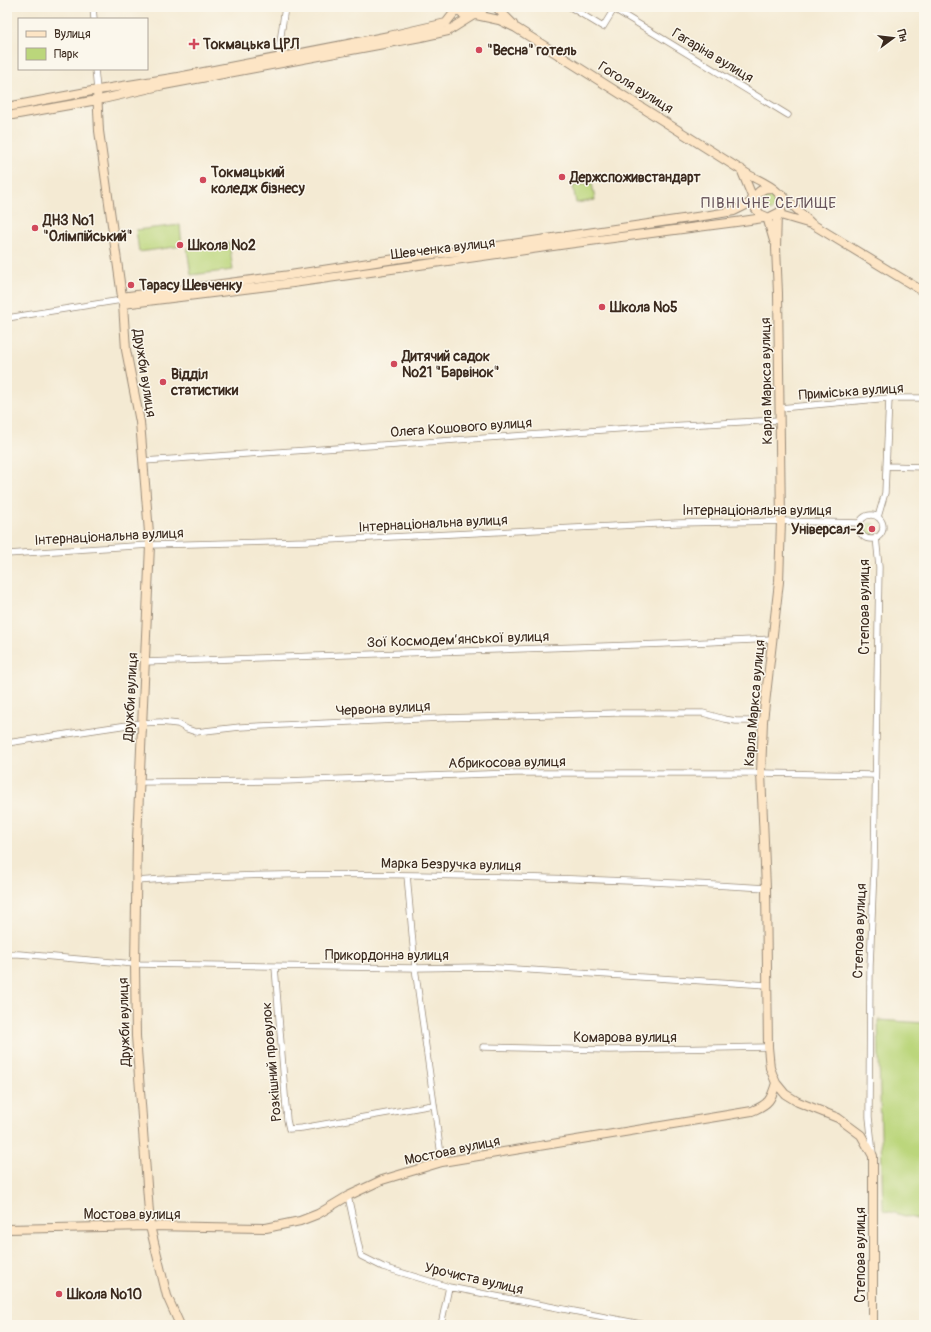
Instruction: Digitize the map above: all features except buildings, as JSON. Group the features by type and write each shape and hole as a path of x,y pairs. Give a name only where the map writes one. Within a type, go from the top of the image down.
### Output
{"street":[{"path":"93,7 94,18"},
{"path":"280,56 279,49 285,7"},
{"path":"7,107 178,77 280,56 325,52 448,31 480,13 485,7"},
{"name":"Гоголя вулиця","path":"496,7 516,28"},
{"name":"Гагаріна вулиця","path":"570,7 603,27 614,9 788,115"},
{"path":"7,116 98,99 325,52 446,23 456,8"},
{"name":"Гоголя вулиця","path":"456,8 463,15 499,20 516,28 771,188 780,194 812,224 924,292"},
{"name":"Дружби вулиця","path":"96,70 99,131 122,300 126,350 140,422 150,545 141,723 136,881 136,1036 150,1226 167,1296 180,1325"},
{"path":"741,169 754,201 755,208 760,214 770,217 780,212 783,205 780,194"},
{"path":"754,201 759,191 766,188 771,188"},
{"name":"Шевченка вулиця","path":"7,318 122,300 292,283 362,268 539,239 734,211 754,201"},
{"name":"Гоголя вулиця","path":"777,214 812,224"},
{"name":"Карла Маркса вулиця","path":"777,214 776,248 781,521 779,582 763,721 761,773 766,888 768,1047 770,1068 776,1083 785,1094 798,1102 838,1118 861,1135 874,1156"},
{"name":"Шевченка вулиця","path":"362,268 541,248 767,217"},
{"name":"Карла Маркса вулиця","path":"767,217 776,248"},
{"path":"539,239 541,248"},
{"path":"878,517 885,493 889,398"},
{"name":"Приміська вулиця","path":"780,408 889,398 924,398"},
{"name":"Олега Кошового вулиця","path":"144,461 631,428 780,420"},
{"path":"886,466 924,467"},
{"path":"867,515 878,517 882,524 881,532 876,537 872,538 864,536 859,530 861,520 867,515"},
{"name":"Інтернаціональна вулиця","path":"7,554 150,545 308,541 677,522 781,521 860,523"},
{"name":"Степова вулиця","path":"873,1325 874,1156 869,1109 870,966 874,867 879,567 876,537"},
{"name":"Зої Космодем’янської вулиця","path":"144,662 772,639"},
{"name":"Червона вулиця","path":"7,743 141,723 160,722 178,724 187,730 196,732 240,727 442,718 617,713 703,713 730,720 763,721"},
{"name":"Абрикосова вулиця","path":"139,782 284,781 516,773 761,773 875,775"},
{"name":"Марка Безручка вулиця","path":"136,881 192,877 278,875 407,875 630,880 766,888"},
{"path":"407,875 415,968 442,1162"},
{"name":"Прикордонна вулиця","path":"7,954 135,964 275,967 482,967 767,985"},
{"name":"Розкішний провулок","path":"275,967 287,1120 289,1129 433,1105"},
{"name":"Комарова вулиця","path":"483,1047 609,1050 768,1047"},
{"name":"Мостова вулиця","path":"7,1229 150,1226 266,1228 300,1221 318,1214 348,1196 382,1180 442,1162 752,1111 761,1108 769,1102 776,1083"},
{"name":"Урочиста вулиця","path":"348,1196 361,1256 383,1267 449,1287 646,1325"},
{"path":"441,1325 449,1287"}],"green space":[{"path":"592,183 595,200 576,203 573,186"},
{"path":"765,195 771,195 776,200 774,209 771,211 765,211 760,206 760,200"},
{"path":"180,225 182,246 139,252 136,230"},
{"path":"229,243 233,270 191,275 187,248"},
{"path":"871,523 875,525 877,529 875,533 871,535 867,533 865,529 867,525"},
{"path":"878,1020 924,1023 924,1221 883,1210"}],"place":[{"name":"Токмацька ЦРЛ","path":"194,44"},
{"name":"\"Весна\" готель","path":"479,50"},
{"name":"Держспоживстандарт","path":"562,177"},
{"name":"Токмацький коледж бізнесу","path":"203,180"},
{"name":"ДНЗ №1 \"Олімпійський\"","path":"35,228"},
{"name":"Школа №2","path":"180,245"},
{"name":"Тарасу Шевченку","path":"131,285"},
{"name":"Школа №5","path":"602,307"},
{"name":"Дитячий садок №21 \"Барвінок\"","path":"394,364"},
{"name":"Відділ статистики","path":"163,382"},
{"name":"Універсал-2","path":"872,529"},
{"name":"Школа №10","path":"59,1294"}],"district":[{"name":"ПІВНІЧНЕ СЕЛИЩЕ","path":"769,203"}]}
